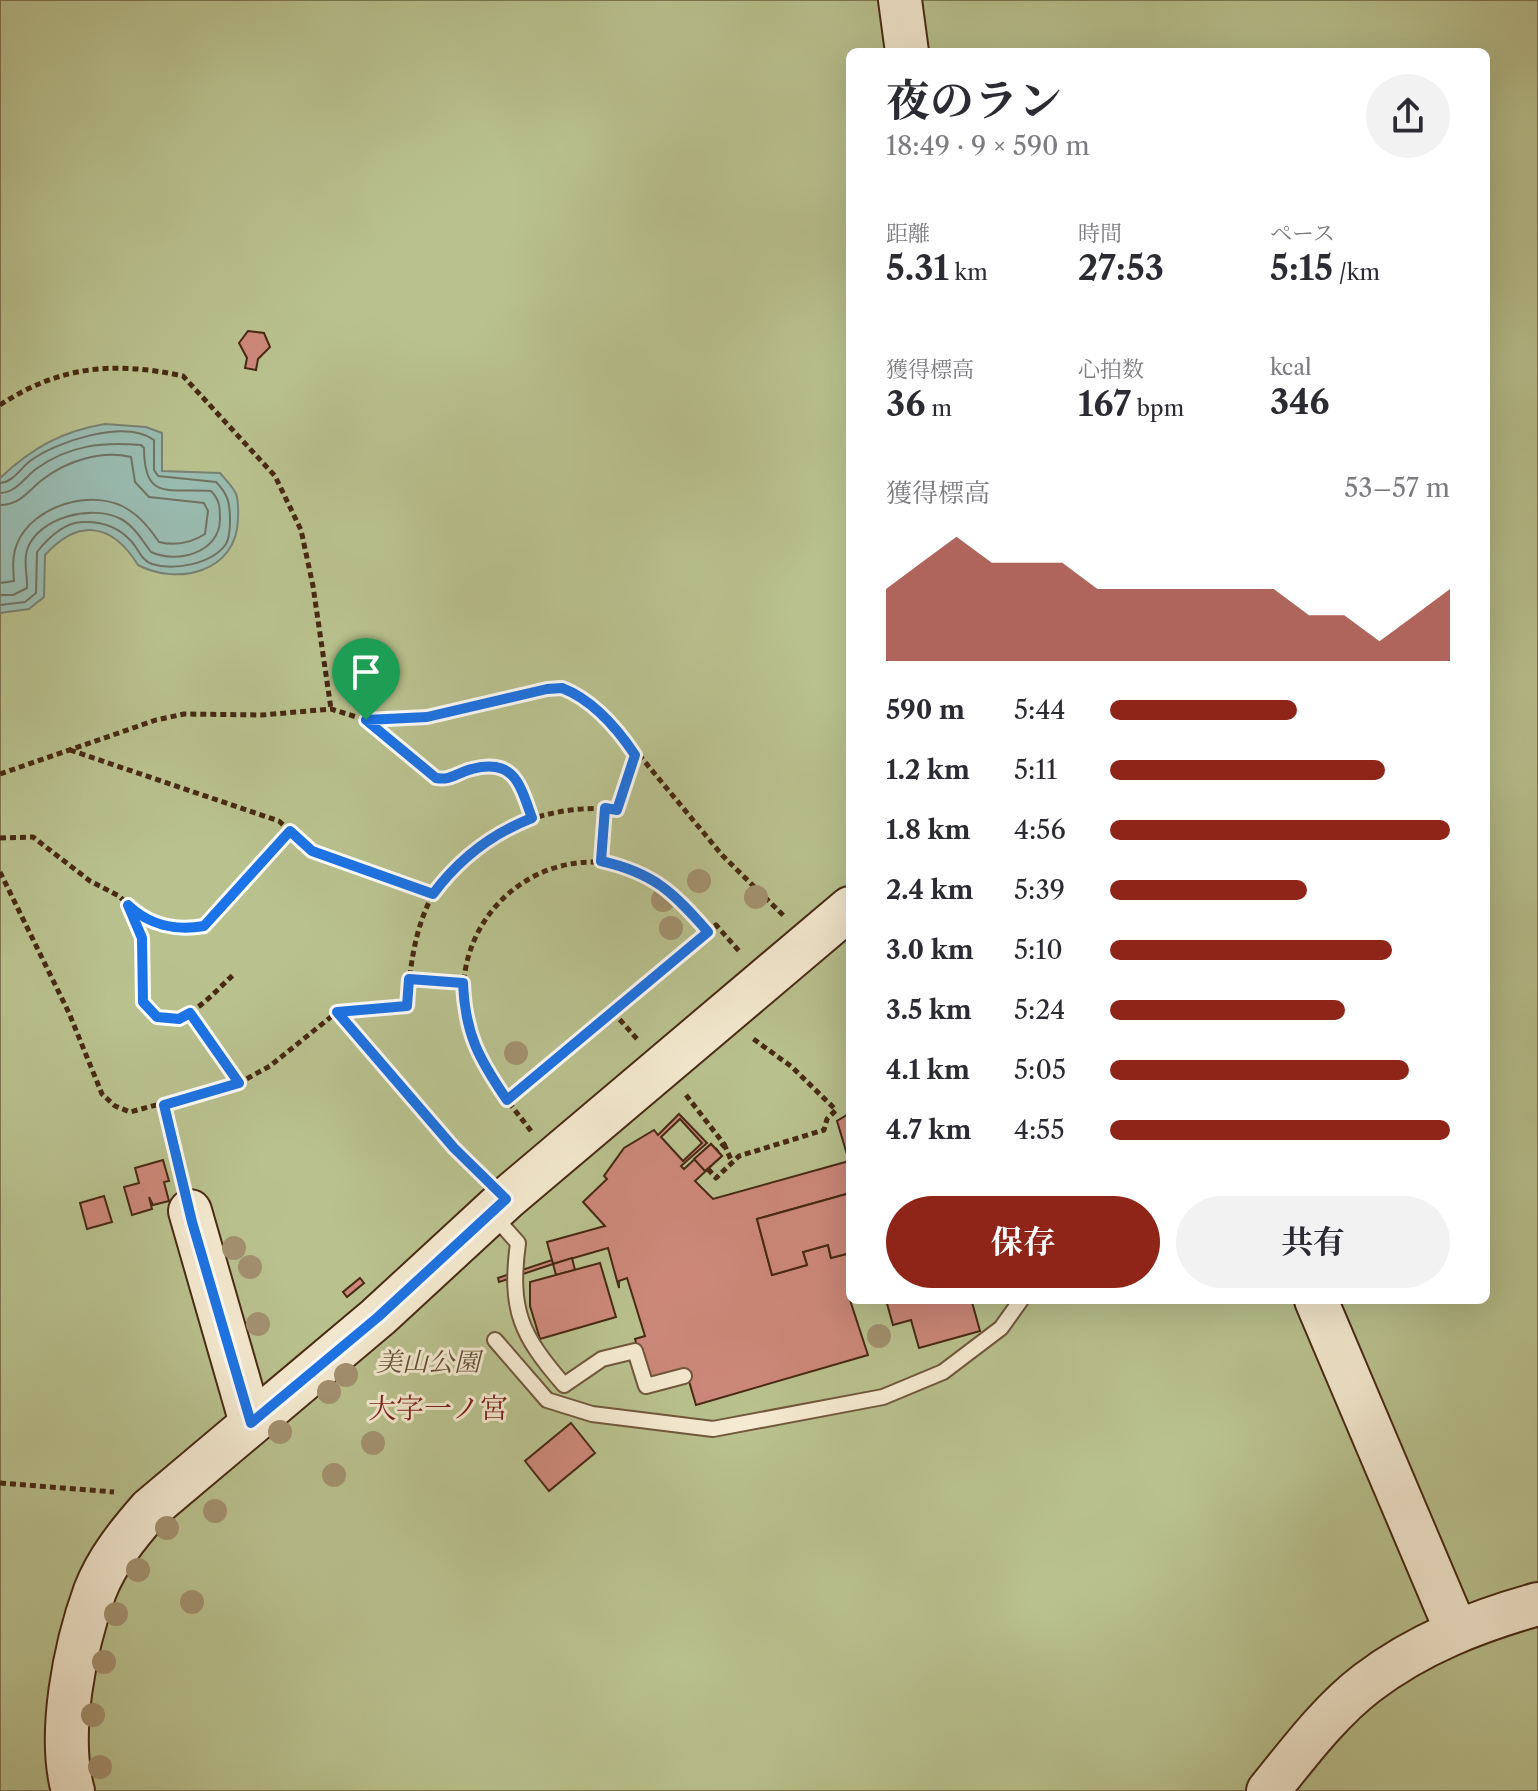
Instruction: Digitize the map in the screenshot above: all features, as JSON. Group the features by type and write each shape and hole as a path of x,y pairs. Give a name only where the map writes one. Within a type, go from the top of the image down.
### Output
{"street":[{"path":"900,0 906,48"},
{"path":"73,1791 65,1730 73,1679 96,1589 123,1540 150,1509 378,1317 498,1206 846,911"},
{"path":"190,1211 251,1423"},
{"path":"1318,1304 1456,1630"},
{"path":"1268,1791 1324,1724 1366,1683 1456,1630 1538,1604"}],"lane":[{"path":"498,1206 518,1243 515,1289 524,1331 530,1344 564,1385 602,1359 635,1351 646,1386 684,1376"},
{"path":"495,1340 547,1400 592,1414 713,1429 883,1397 943,1372 1001,1328 1018,1304"}],"path":[{"path":"0,405 40,381 82,371 119,368 183,376 275,476 301,530 313,586 331,709"},
{"path":"0,774 156,720 184,714 262,715 331,709 366,720 427,717 562,688 595,709 621,733 635,755 722,855 809,940"},
{"path":"366,720 436,778 446,780 472,769 493,767 510,771 518,780 532,818"},
{"path":"69,750 279,821 312,851 433,894"},
{"path":"0,872 69,1013 102,1094 115,1106 130,1112 239,1083 270,1066 337,1012 407,1006 420,923 433,894 456,866 507,827 532,818 555,812 617,810 635,755"},
{"path":"601,861 605,808"},
{"path":"0,838 33,837 90,881 119,896 138,914 176,928 204,926 290,831"},
{"path":"516,1111 474,1047 464,1008 463,983 467,957 478,930 507,895 521,884 554,868 601,861 647,875 666,887 675,893 708,932"},
{"path":"128,905 142,938 143,1002 157,1017 179,1019 190,1013 233,975"},
{"path":"507,1100 716,925 723,933"},
{"path":"409,979 463,983"},
{"path":"708,1169 716,1178 739,1156 824,1130 827,1119 836,1110 792,1067 754,1040 729,1009"},
{"path":"337,1012 454,1148 498,1206"},
{"path":"613,1012 621,1021"},
{"path":"190,1013 239,1083"},
{"path":"164,1105 190,1211"},
{"path":"697,1109 724,1144 732,1162"},
{"path":"717,1150 724,1144"},
{"path":"0,1483 85,1487 120,1493"}],"green space":[{"name":"美山公園","path":"0,0 1538,0 1538,1791 0,1791"}],"water":[{"path":"105,424 146,427 162,433 162,471 220,473 235,491 238,503 235,537 228,552 203,570 170,574 138,565 128,551 106,534 94,530 83,531 70,535 45,555 44,597 29,609 0,613 0,478 48,442"}],"building":[{"path":"248,331 264,333 270,347 258,359 256,370 245,368 247,358 239,343"},
{"path":"679,1114 707,1143 681,1166 684,1169 711,1144 722,1156 695,1181 713,1199 846,1162 846,1194 757,1219 772,1275 807,1265 803,1252 828,1245 831,1258 846,1254 846,1304 851,1304 868,1355 696,1405 686,1371 647,1382 635,1339 645,1336 627,1278 619,1281 619,1288 608,1248 553,1264 547,1242 605,1226 583,1202 607,1179 604,1176 624,1148 654,1130 658,1135","holes":["680,1119 702,1143 683,1161 661,1137"]},
{"path":"846,1115 846,1151 837,1121"},
{"path":"711,1144 722,1156 705,1171 694,1159"},
{"path":"163,1160 169,1181 164,1182 169,1201 153,1205 149,1197 152,1209 132,1215 124,1187 139,1183 135,1168"},
{"path":"846,1194 846,1254 831,1258 828,1245 803,1252 807,1265 772,1275 757,1219"},
{"path":"104,1196 112,1222 87,1229 80,1203"},
{"path":"572,1258 575,1270 556,1275 553,1264"},
{"path":"552,1260 553,1264 499,1282 498,1278"},
{"path":"600,1263 616,1317 540,1339 530,1306 530,1282"},
{"path":"360,1278 364,1283 347,1297 343,1292"},
{"path":"887,1304 973,1304 980,1331 919,1348 911,1320 893,1325"},
{"path":"571,1423 595,1453 549,1491 525,1461"}],"district":[{"name":"大字一ノ宮","path":"438,1408"}],"route":[{"path":"562,688 574,693 621,733 635,755 617,810 605,808 601,861 647,875 675,893 708,932 507,1100 474,1047 464,1008 463,983 409,979 407,1006 337,1012 454,1148 506,1199 378,1317 251,1423 192,1222 164,1105 239,1083 190,1013 179,1019 157,1017 143,1002 142,938 128,905 157,923 176,928 204,926 290,831 312,851 433,894 456,866 480,846 507,827 532,818 518,780 510,771 493,767 472,769 446,780 436,778 366,720 427,717 547,689 562,688"}]}
